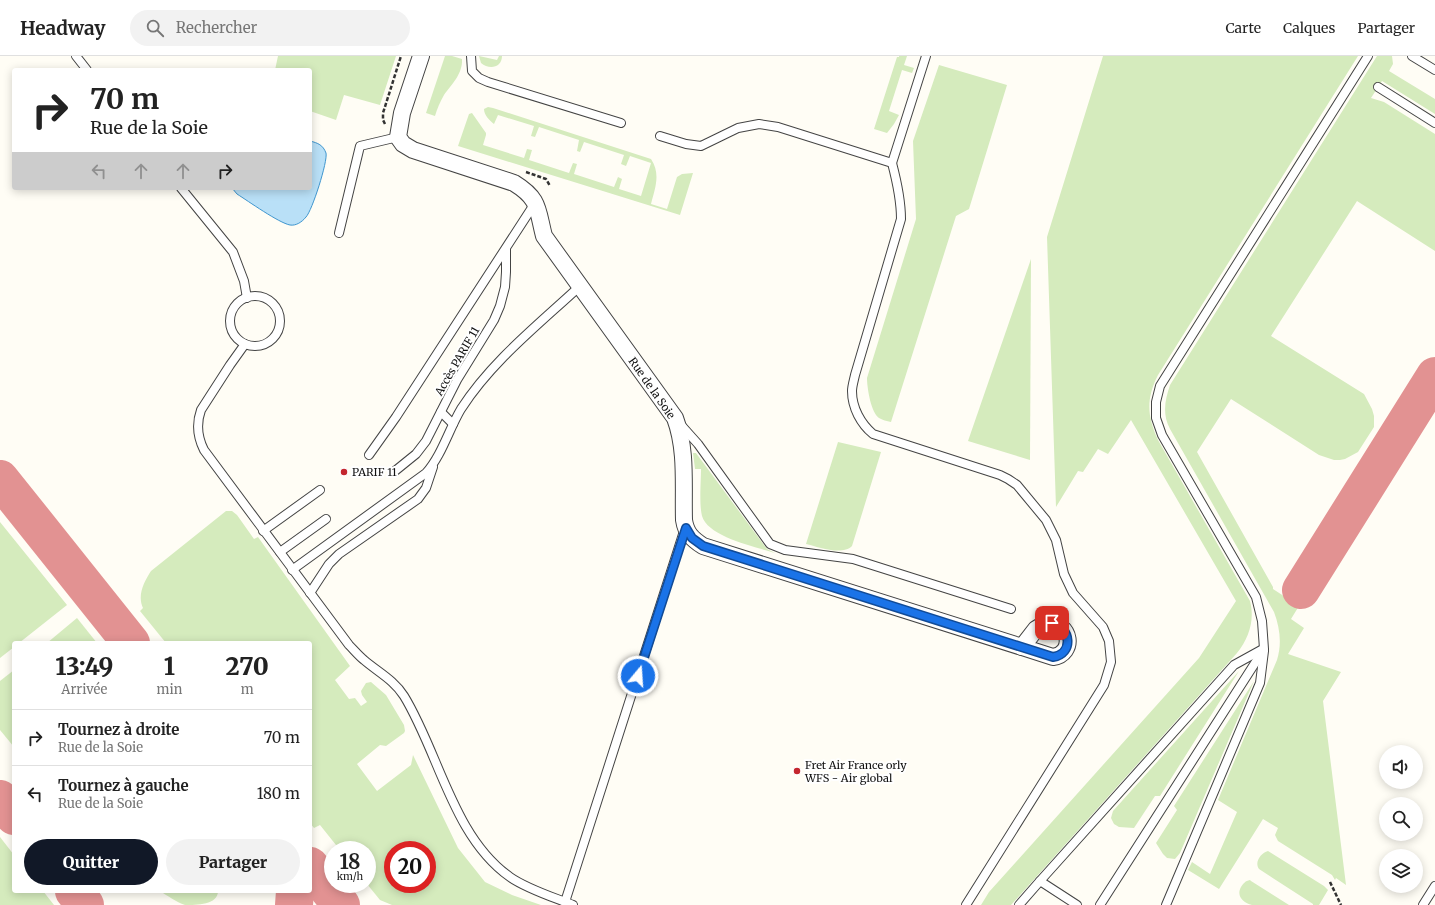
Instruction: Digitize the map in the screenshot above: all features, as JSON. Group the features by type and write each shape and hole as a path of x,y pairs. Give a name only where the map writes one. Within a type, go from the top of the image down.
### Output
{"street":[{"path":"421,56 398,133 403,144 413,150 514,184 527,191 536,202"},
{"name":"Rue de la Soie","path":"536,202 544,236 675,418 682,444 686,528"},
{"path":"686,528 692,538 703,546 1022,647"}],"lane":[{"path":"76,56 85,68"},
{"path":"471,56 472,71 479,78 621,123"},
{"path":"926,56 892,163 900,201 901,220 855,375 852,391 856,410 865,427 873,434 1000,475 1017,485 1046,520 1056,540 1064,574 1073,593 1103,628 1109,641 1111,662 1104,684 966,905"},
{"path":"1166,905 1260,683 1264,649 1262,621 1256,597 1162,435 1156,418 1156,402 1160,386 1368,56"},
{"path":"1412,56 1435,70"},
{"path":"1378,88 1435,123"},
{"path":"660,136 686,144 701,146 738,128 759,124 778,126 892,163"},
{"path":"339,233 360,146 398,133"},
{"path":"183,190 233,252 244,281 247,298"},
{"name":"Accès PARIF 11","path":"369,455 396,418 536,202"},
{"name":"Accès PARIF 11","path":"395,471 416,454 426,441 456,380 498,313 506,279 506,248"},
{"path":"310,593 329,564 339,554 418,499 426,488 434,464 453,424 485,377 499,361 580,286"},
{"path":"255,296 263,298 276,307 279,315 280,323 274,338 261,346 245,344 238,340 230,324 231,316 237,305 247,298 255,296"},
{"path":"245,344 205,403 198,417 198,438 204,450 349,645 363,659 396,684 422,729 450,795 470,834 481,850 496,867 511,878 569,903 686,528"},
{"path":"441,412 453,424"},
{"path":"675,418 698,444 770,544 785,550 853,559 1011,609"},
{"path":"292,570 418,480 434,464"},
{"path":"263,531 320,490"},
{"path":"280,552 326,519"},
{"path":"1019,905 1234,665 1264,649"},
{"path":"1100,905 1264,649"},
{"path":"1040,881 1077,905"},
{"path":"1423,905 1435,886"}],"path":[{"path":"398,133 385,124 382,117 401,56"},
{"path":"522,171 546,179 550,186"},
{"path":"1330,882 1341,905"}],"green space":[{"path":"278,56 396,56 380,105 344,95 336,120 312,112 312,68 275,68"},
{"path":"445,56 452,56 462,59 461,70 444,95 435,116 426,113"},
{"path":"479,56 497,60 499,56 502,56 500,63 494,67 488,67 481,63"},
{"path":"907,56 904,65 914,68 912,73 902,70 889,111 899,115 887,133 874,129 897,57"},
{"path":"1103,56 1358,56 1158,375 1151,392 1149,408 1150,415 1158,440 1250,601 1252,615 1248,635 1237,653 1011,905 981,905 989,892 1199,658 1236,601 1131,420 1108,454 1098,449 1083,472 1078,471 1056,507 1047,237"},
{"path":"1377,56 1392,56 1393,64 1389,71 1435,99 1435,114 1382,81 1371,98 1384,102 1435,134 1435,251 1357,201 1271,336 1364,394 1372,409 1374,416 1374,427 1358,452 1345,459 1334,460 1319,455 1231,399 1197,452 1273,589 1299,606 1291,619 1304,628 1288,654 1341,672 1323,701 1346,885 1336,878 1335,880 1332,875 1278,841 1275,835 1278,828 1263,819 1219,889 1188,870 1192,862 1210,874 1237,812 1218,800 1277,660 1279,654 1280,636 1274,612 1167,423 1165,407 1167,396 1170,385"},
{"path":"939,65 1007,85 969,209 956,216 891,422 883,420 876,415 869,394 867,378 916,219 913,141"},
{"path":"488,107 651,159 656,170 656,181 651,204 667,209 677,177 682,174 693,173 680,215 458,146 469,114 472,113 486,133 483,145 524,158 527,149 532,150 529,160 569,173 573,163 577,164 574,174 614,187 618,177 622,179 619,189 641,196 651,163 630,156 626,166 621,164 624,155 584,142 580,152 577,151 579,140 539,127 535,137 531,136 534,126 498,115 494,124 485,113 484,109"},
{"path":"1031,259 1030,460 968,441"},
{"path":"838,442 881,452 852,546 848,549 836,551 806,544"},
{"path":"693,453 696,453 767,549 775,553 734,540 713,530 706,523 701,511 701,469 695,469"},
{"path":"226,511 232,511 237,515 254,539 258,537 350,666 335,680 349,699 355,698 361,706 367,702 361,691 366,683 371,682 386,695 404,725 404,733 386,746 380,745 357,764 377,791 411,765 413,755 458,848 485,882 512,895 541,905 392,905 380,900 374,893 376,893 376,841 333,841 320,825 314,828 312,826 312,641 164,641 140,611 143,608 141,603 142,589 151,571"},
{"path":"0,522 67,605 22,641 12,641 12,649 0,658"},
{"path":"77,618 95,641 49,641"},
{"path":"1239,671 1160,796 1155,796 1134,828 1119,827 1114,824 1111,818 1113,811"},
{"path":"12,672 12,745 0,730 0,681"},
{"path":"1254,681 1180,853 1175,859 1167,858 1156,843 1177,810 1174,806"},
{"path":"0,837 12,852 12,893 45,893 54,905 0,905"},
{"path":"1268,851 1328,890 1319,905 1313,905 1259,869 1257,864 1259,858"},
{"path":"1250,880 1289,905 1252,905 1246,903 1241,899 1239,893 1245,882"},
{"path":"163,893 218,893 215,899 211,902 201,904 185,905 175,901"}],"water":[{"path":"312,142 322,146 325,150 326,158 312,206 306,217 299,223 290,225 285,223 237,194 234,190 312,190"}],"taxiway":[{"path":"1301,590 1435,376"},
{"path":"0,479 129,641"},
{"path":"0,799 12,814"},
{"path":"312,869 341,905"},
{"path":"76,893 85,905"},
{"path":"294,905 295,893"}],"place":[{"name":"PARIF 11","path":"344,472"},
{"name":"Fret Air France orly WFS - Air global","path":"797,771"}],"route":[{"path":"638,676 686,528 689,535 703,546 1057,657 1066,649 1068,643 1066,632 1062,627 1052,623"}]}
